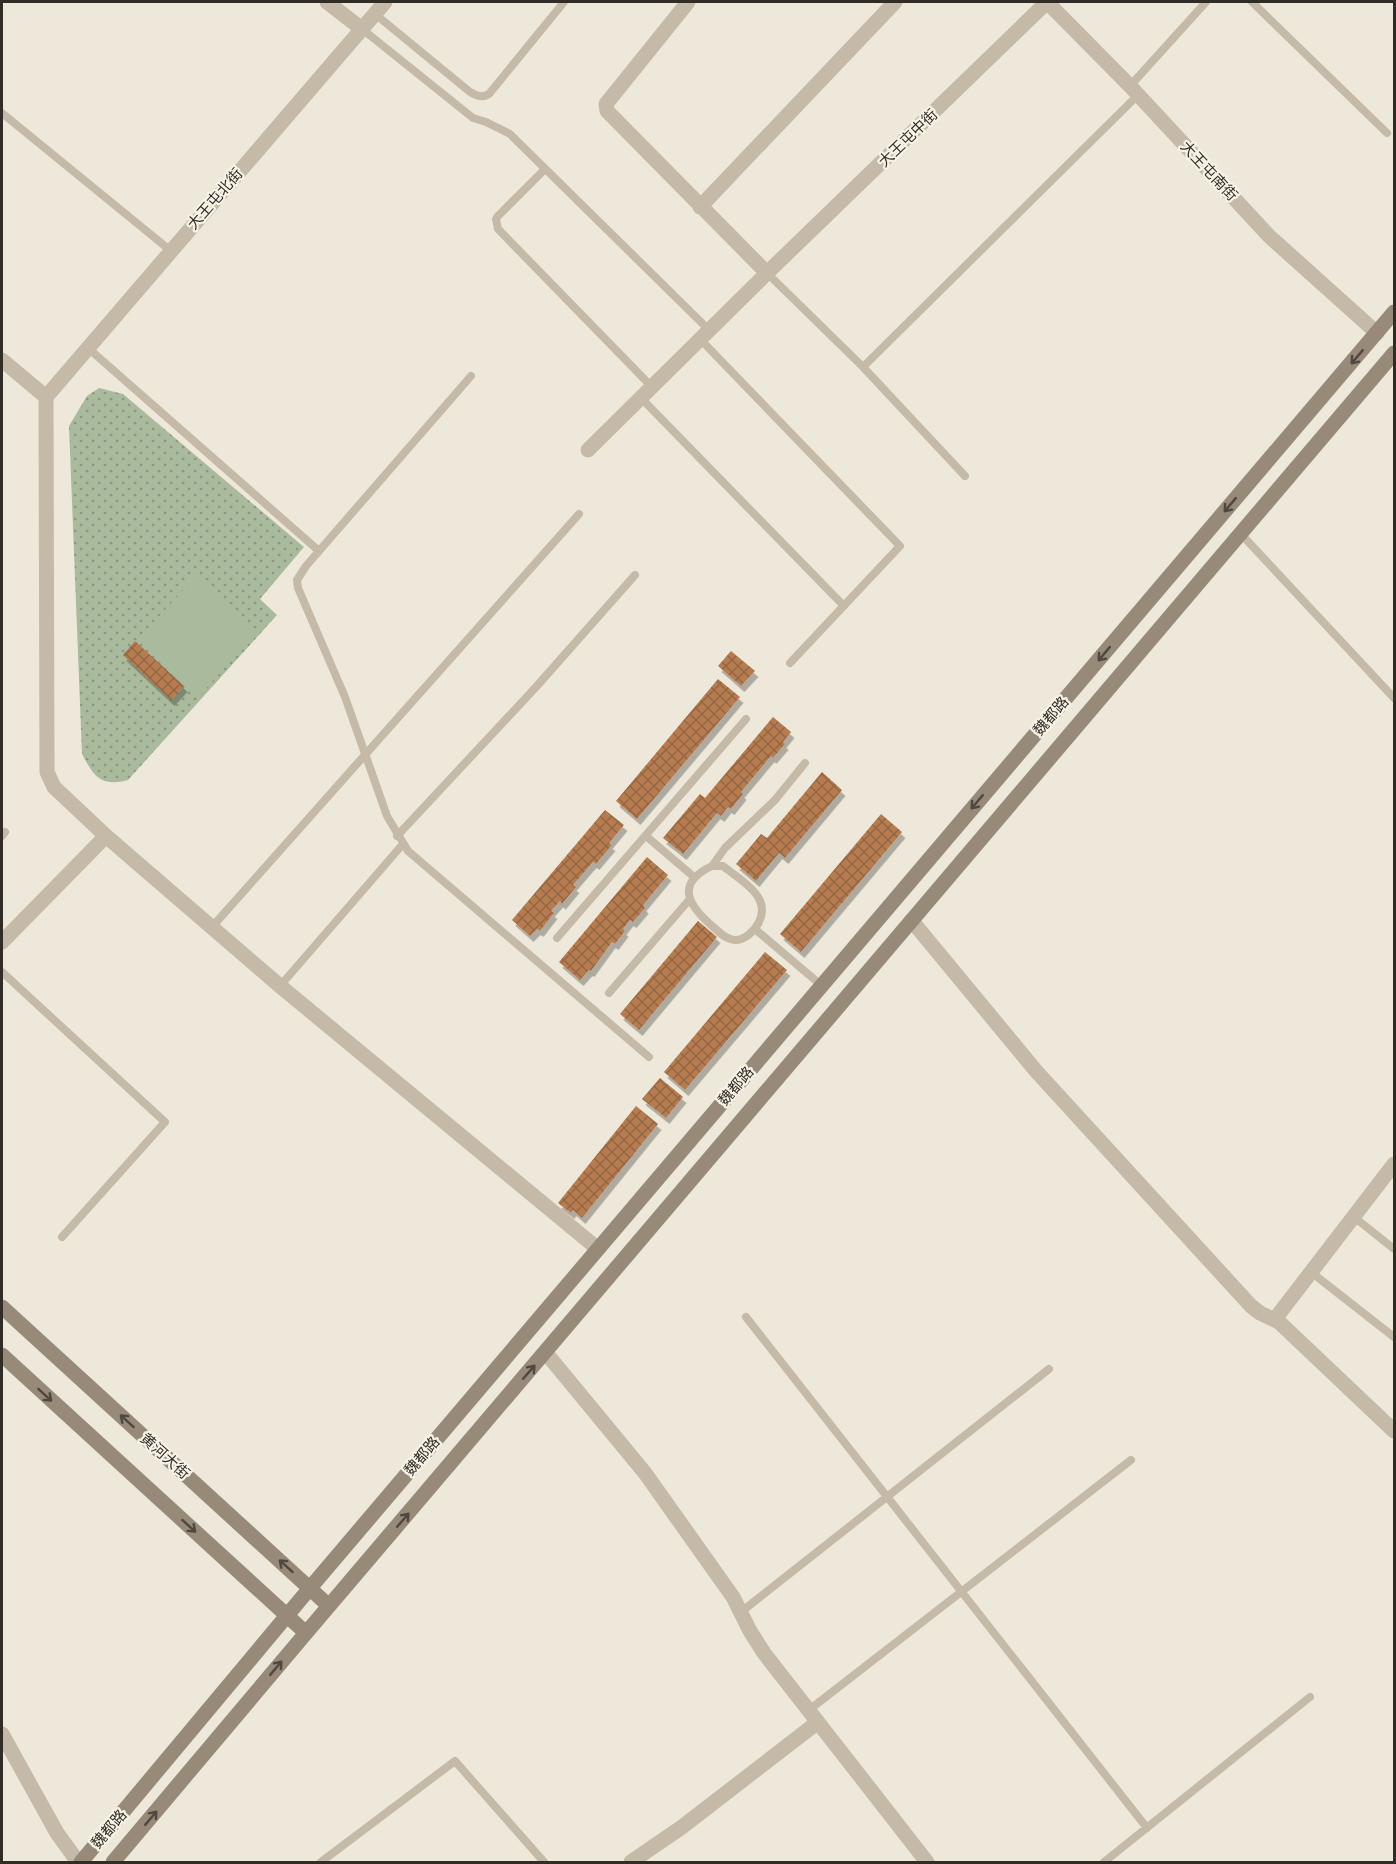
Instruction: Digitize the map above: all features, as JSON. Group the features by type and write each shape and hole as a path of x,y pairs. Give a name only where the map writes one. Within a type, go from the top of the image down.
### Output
{"main road":[{"name":"魏都路","path":"80,1863 821,985 1395,312"},
{"name":"魏都路","path":"113,1863 1395,353"},
{"name":"黄河大街","path":"2,1307 329,1606"},
{"path":"2,1355 306,1633"}],"street":[{"path":"327,2 362,29"},
{"name":"大王屯北街","path":"45,397 385,2"},
{"path":"688,2 606,104 607,111 767,273"},
{"path":"700,207 895,2"},
{"name":"大王屯南街","path":"1047,2 1134,91 1269,236 1377,333"},
{"name":"大王屯中街","path":"588,450 1047,2"},
{"path":"2,360 45,397 47,772 54,787 106,836 280,986 598,1249"},
{"path":"2,942 106,836"},
{"path":"912,921 1036,1071 1251,1306 1260,1313 1275,1319 1395,1431"},
{"path":"1275,1319 1395,1164"},
{"path":"546,1353 645,1473 733,1597 764,1653 927,1863"},
{"path":"631,1863 682,1827 813,1716"},
{"path":"2,1734 57,1833 80,1863"}],"lane":[{"path":"375,14 478,97 489,94 564,2"},
{"path":"863,367 1134,91 1206,2"},
{"path":"1252,2 1387,133"},
{"path":"362,29 473,118 510,134 705,335 900,546 790,663"},
{"path":"2,113 171,251"},
{"path":"545,169 498,216 496,219 498,229 652,387"},
{"path":"767,273 863,367 965,476"},
{"path":"88,348 319,551"},
{"path":"471,376 306,566 297,580 298,588 345,697 387,816 408,851 649,1057"},
{"path":"641,398 844,606"},
{"path":"212,927 579,514"},
{"path":"1241,534 1395,698"},
{"path":"397,836 536,687 634,575"},
{"path":"557,938 746,719"},
{"path":"712,867 723,866 760,897 761,917 755,929 743,938 735,940 725,937 697,913 689,900 690,886 694,878 712,867 725,848 775,800 805,763"},
{"path":"646,836 694,878"},
{"path":"280,986 403,844"},
{"path":"609,993 689,900"},
{"path":"755,929 821,985"},
{"path":"2,972 165,1122 62,1237"},
{"path":"1354,1217 1395,1249"},
{"path":"1311,1272 1395,1337"},
{"path":"746,1317 1147,1828"},
{"path":"741,1612 1049,1369"},
{"path":"813,1716 962,1592 1131,1460"},
{"path":"1104,1863 1310,1697"},
{"path":"321,1863 455,1761 544,1863"}],"green space":[{"path":"99,388 123,394 304,547 260,599 277,615 128,780 119,782 99,778 90,769 82,754 69,426 87,396"},
{"path":"195,577 256,634 200,695 139,638"}],"building":[{"path":"135,641 184,686 171,700 123,655"},
{"path":"731,651 755,671 741,686 718,666"},
{"path":"718,679 740,697 637,819 616,801"},
{"path":"773,717 791,732 783,742 785,744 773,758 771,756 741,792 743,794 731,809 728,807 721,816 717,813 683,854 663,838 700,794 705,798"},
{"path":"822,772 842,790 785,858 779,853 756,881 736,864 761,834 767,838"},
{"path":"605,810 624,825 609,843 612,845 596,864 593,862 573,885 576,887 562,904 560,901 551,911 554,913 540,931 537,929 530,936 512,920"},
{"path":"881,814 902,832 801,952 780,934"},
{"path":"647,857 668,875 643,905 645,908 633,922 630,920 623,929 625,931 615,944 612,942 591,971 589,970 580,980 559,962"},
{"path":"698,921 717,937 639,1030 620,1014"},
{"path":"765,952 787,970 685,1090 664,1072"},
{"path":"660,1078 683,1097 666,1118 642,1099"},
{"path":"636,1106 658,1124 582,1218 573,1210 571,1213 558,1203"}]}
